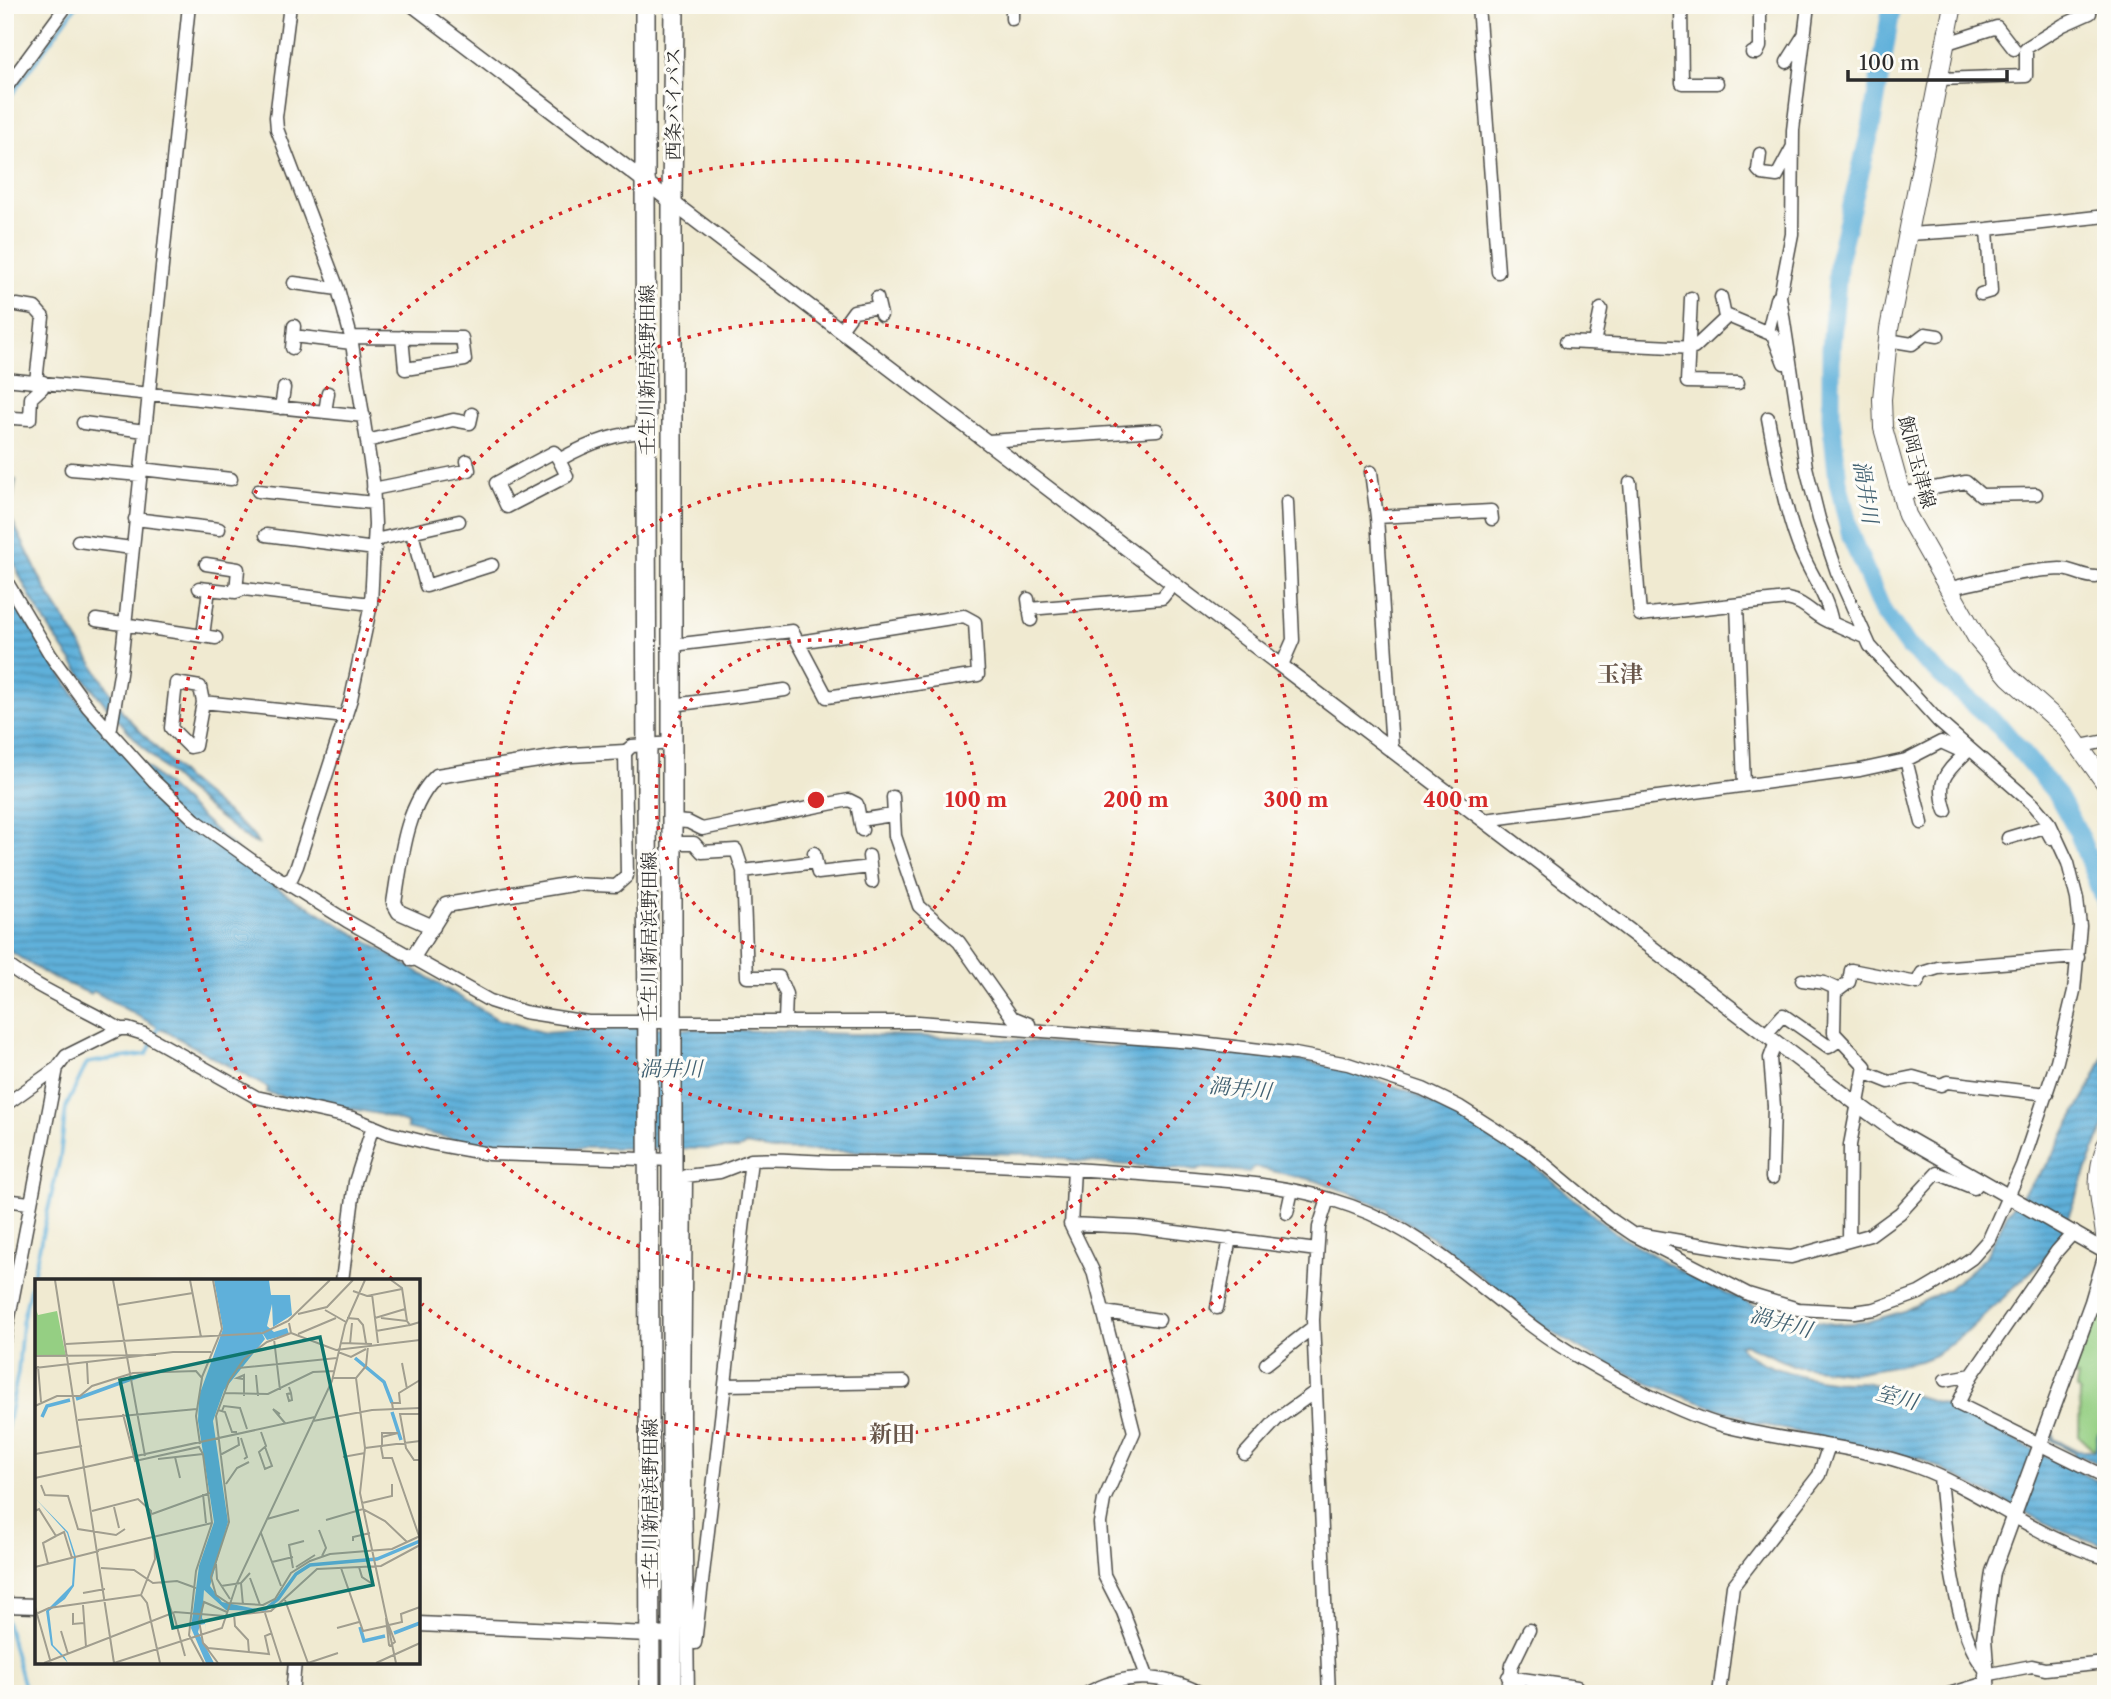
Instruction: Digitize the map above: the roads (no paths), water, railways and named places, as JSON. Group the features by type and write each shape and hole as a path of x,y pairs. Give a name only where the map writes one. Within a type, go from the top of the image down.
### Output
{"main road":[{"name":"西条バイパス","path":"645,5 645,180"},
{"name":"西条バイパス","path":"672,202 674,5"},
{"name":"飯岡玉津線","path":"1953,5 1888,340 1882,398 1883,428 1901,494 1918,538 1947,589 1994,661 2081,746 2106,784"},
{"name":"壬生川新居浜野田線","path":"645,180 648,432 650,1694"},
{"name":"壬生川新居浜野田線","path":"672,202 672,1694"},
{"path":"2106,1144 2096,1194 2106,1246"}],"street":[{"path":"5,89 67,5"},
{"path":"110,733 117,698 189,5"},
{"path":"285,881 292,877 298,866 346,717 371,604 375,544 373,489 351,340 338,289 277,129 276,117 290,5"},
{"path":"413,5 1857,1104 1894,1131 2071,1230 2106,1253 2092,1302 2038,1445 1989,1593 1984,1638 1986,1680"},
{"path":"1478,5 1498,272"},
{"path":"1681,5 1682,83 1717,82"},
{"path":"1752,54 1757,53 1760,47 1760,5"},
{"path":"5,579 51,656 110,733 195,820 285,881 412,959 489,1001 524,1012 588,1022 919,1022 1045,1030 1283,1052 1348,1064 1382,1074 1460,1107 1502,1134 1634,1235 1763,1301 1798,1309 1854,1312 1875,1309 1919,1293 1972,1258 1989,1239 2010,1197 2047,1094 2067,1023 2078,957 2080,926 2077,899 2050,824 2034,805 1967,752 1910,693 1866,638 1819,519 1806,467 1780,296 1792,234 1793,147 1808,5"},
{"path":"1939,79 2026,76 2026,48 2063,25 2090,13"},
{"path":"1947,43 1997,27 2014,49"},
{"path":"1787,62 1804,34"},
{"path":"1761,154 1758,170 1773,177 1777,176 1793,147"},
{"path":"1909,234 1987,229 2106,216"},
{"path":"1981,295 1991,291 1987,229"},
{"path":"294,283 338,289"},
{"path":"1768,332 1776,299 1780,296"},
{"path":"1721,297 1726,317"},
{"path":"1691,298 1686,347 1687,387 1738,383"},
{"path":"13,418 30,419 31,398 42,388 39,382 43,317 35,308 17,305"},
{"path":"841,329 854,311 879,307"},
{"path":"1594,343 1601,309"},
{"path":"1726,317 1768,332 1776,338 1785,366 1790,369"},
{"path":"1566,342 1699,346 1726,317"},
{"path":"1888,340 1912,344 1925,334 1938,336"},
{"path":"293,337 351,340 402,337 462,338 465,360 405,369 402,337"},
{"path":"5,379 364,416"},
{"path":"282,408 284,388"},
{"path":"325,412 328,393"},
{"path":"367,441 453,420 470,423 472,414"},
{"path":"1768,418 1781,488 1797,541 1821,587 1832,623"},
{"path":"83,423 145,431"},
{"path":"988,441 1157,430"},
{"path":"559,460 579,448 625,432 648,432"},
{"path":"554,452 559,460 567,476 507,507 496,483 554,452"},
{"path":"373,489 469,470 467,461"},
{"path":"71,469 231,479"},
{"path":"1371,472 1377,517 1392,749"},
{"path":"1901,494 1966,482 1981,495 2036,494"},
{"path":"1630,483 1640,615 1737,605 1768,599 1796,600 1807,605 1822,620 1866,638"},
{"path":"258,491 374,503"},
{"path":"1282,665 1293,640 1287,502"},
{"path":"1377,517 1491,511 1492,519"},
{"path":"135,519 219,529"},
{"path":"266,535 375,544 459,521"},
{"path":"412,533 425,586 492,565"},
{"path":"78,541 132,548"},
{"path":"206,564 238,569 236,592"},
{"path":"1947,589 2007,573 2063,569 2083,577 2096,577"},
{"path":"1029,609 1162,598 1174,583"},
{"path":"96,620 209,637 204,588 236,592 244,589 371,604"},
{"path":"1737,605 1744,785"},
{"path":"673,645 792,631 827,697 978,676 975,622 964,616 799,642"},
{"path":"176,683 200,687 203,702 199,739 195,746 190,747 171,728 176,683"},
{"path":"673,705 785,690"},
{"path":"203,702 346,717"},
{"path":"2081,746 2106,741"},
{"path":"1485,820 1860,770 1906,760 1941,742 1967,752"},
{"path":"433,926 399,912 394,903 412,816 430,782 448,772 570,755 625,752 632,746 648,743 673,743"},
{"path":"412,959 446,905 572,884 616,886 626,876 625,752"},
{"path":"1946,811 1939,791 1944,776 1967,752"},
{"path":"1906,760 1922,823"},
{"path":"893,797 895,836 919,906 958,942 1012,1017 1018,1022 1041,1026 1045,1030"},
{"path":"673,821 688,822 702,829 849,800 857,804 861,825 892,815"},
{"path":"2008,838 2045,827 2052,839 2058,841"},
{"path":"673,843 694,843 702,852 736,850 743,871 747,977 779,977 786,995 785,1021"},
{"path":"743,871 815,858 818,873 869,862 872,882"},
{"path":"1849,1240 1850,1144 1864,1072 1862,1062 1838,1041 1832,1025 1836,992 1849,982 1851,970 1917,983 1922,973 1938,968 2078,957"},
{"path":"5,963 36,984 86,1008 120,1029 144,1034 256,1097 429,1143 489,1154 672,1157"},
{"path":"1802,980 1824,982 1836,992"},
{"path":"1773,1178 1771,1038 1783,1015 1829,1046 1838,1041"},
{"path":"5,1105 34,1087 57,1068 66,1056 120,1029"},
{"path":"5,1338 57,1068"},
{"path":"1864,1072 1889,1082 1913,1077 1941,1085 1947,1082 2047,1094"},
{"path":"342,1279 355,1182 373,1126"},
{"path":"688,1674 692,1665 751,1160"},
{"path":"688,1694 684,1416 686,1176 720,1172 751,1160 916,1160 1074,1169 1230,1181 1293,1189 1328,1199 1390,1222 1463,1271 1489,1296 1542,1335 1632,1386 1722,1425 1915,1466 2014,1513 2072,1547 2106,1558"},
{"path":"1074,1169 1070,1224 1093,1271 1134,1432 1104,1500 1100,1523 1104,1575 1123,1612 1147,1676"},
{"path":"1634,1235 1645,1233 1782,1256 1870,1235 1886,1226 1937,1173 1974,1188 1980,1181"},
{"path":"1287,1213 1293,1189"},
{"path":"1328,1199 1319,1227 1314,1327 1329,1694"},
{"path":"5,1200 29,1203"},
{"path":"1070,1224 1136,1227 1317,1250"},
{"path":"2071,1230 1972,1375 1958,1404 2103,1476"},
{"path":"1217,1307 1230,1238"},
{"path":"1104,1312 1160,1320"},
{"path":"1266,1364 1314,1327"},
{"path":"1945,1380 1972,1375"},
{"path":"725,1385 904,1381"},
{"path":"1245,1454 1277,1419 1316,1391"},
{"path":"1719,1694 1733,1586 1819,1475 1828,1448"},
{"path":"1940,1477 1946,1545 1957,1600 1986,1680"},
{"path":"5,1605 35,1606"},
{"path":"420,1624 672,1635"},
{"path":"1507,1694 1508,1678 1529,1630"},
{"path":"1949,1694 2032,1665 2045,1669 2106,1663"},
{"path":"292,1694 295,1664"},
{"path":"1086,1694 1122,1679 1147,1676 1179,1683 1203,1694"},
{"path":"1508,1678 1577,1687"}],"water":[{"path":"5,479 16,480 12,504 6,508 45,588 124,714 185,778 252,834 258,844 244,837 223,820 161,765 128,731 68,656 42,617 6,542 3,519"},
{"name":"室川","path":"5,589 84,709 259,871 258,876 497,1019 545,1033 633,1027 973,1038 1154,1050 1194,1048 1305,1061 1347,1070 1406,1090 1474,1124 1525,1158 1612,1231 1698,1281 1777,1315 1834,1324 1867,1322 1904,1311 1948,1289 1985,1258 2008,1212 2049,1162 2094,1079 2106,1050 2106,1121 2061,1235 2043,1260 1968,1331 1935,1355 1920,1361 1853,1373 1793,1365 1744,1344 1739,1346 1756,1359 1794,1374 1830,1381 1868,1383 1958,1408 1962,1414 2068,1467 2075,1453 2051,1440 2053,1433 2054,1439 2078,1451 2095,1451 2098,1434 2106,1433 2106,1546 2060,1530 1922,1459 1746,1421 1745,1417 1692,1400 1614,1367 1542,1325 1449,1250 1388,1212 1388,1209 1322,1182 1254,1167 1249,1172 1197,1170 1076,1161 1041,1154 773,1150 746,1145 739,1149 528,1147 469,1143 407,1128 407,1123 379,1114 267,1093 268,1088 93,991 91,994 49,976 5,948","holes":["2080,1456 2100,1464 2097,1481 2072,1468"]}],"waterway":[{"path":"5,104 77,5"},
{"name":"渦井川","path":"1892,5 1871,128 1839,257 1831,348 1831,418 1838,481 1851,537 1882,610 1907,645 2001,728 2057,794 2078,832 2106,905"},
{"path":"5,1438 18,1372 22,1323 60,1158 66,1107 87,1063 147,1054 159,1026"},
{"path":"5,1617 26,1694"}],"district":[{"name":"玉津","path":"1620,674"},
{"name":"新田","path":"892,1434"}]}
